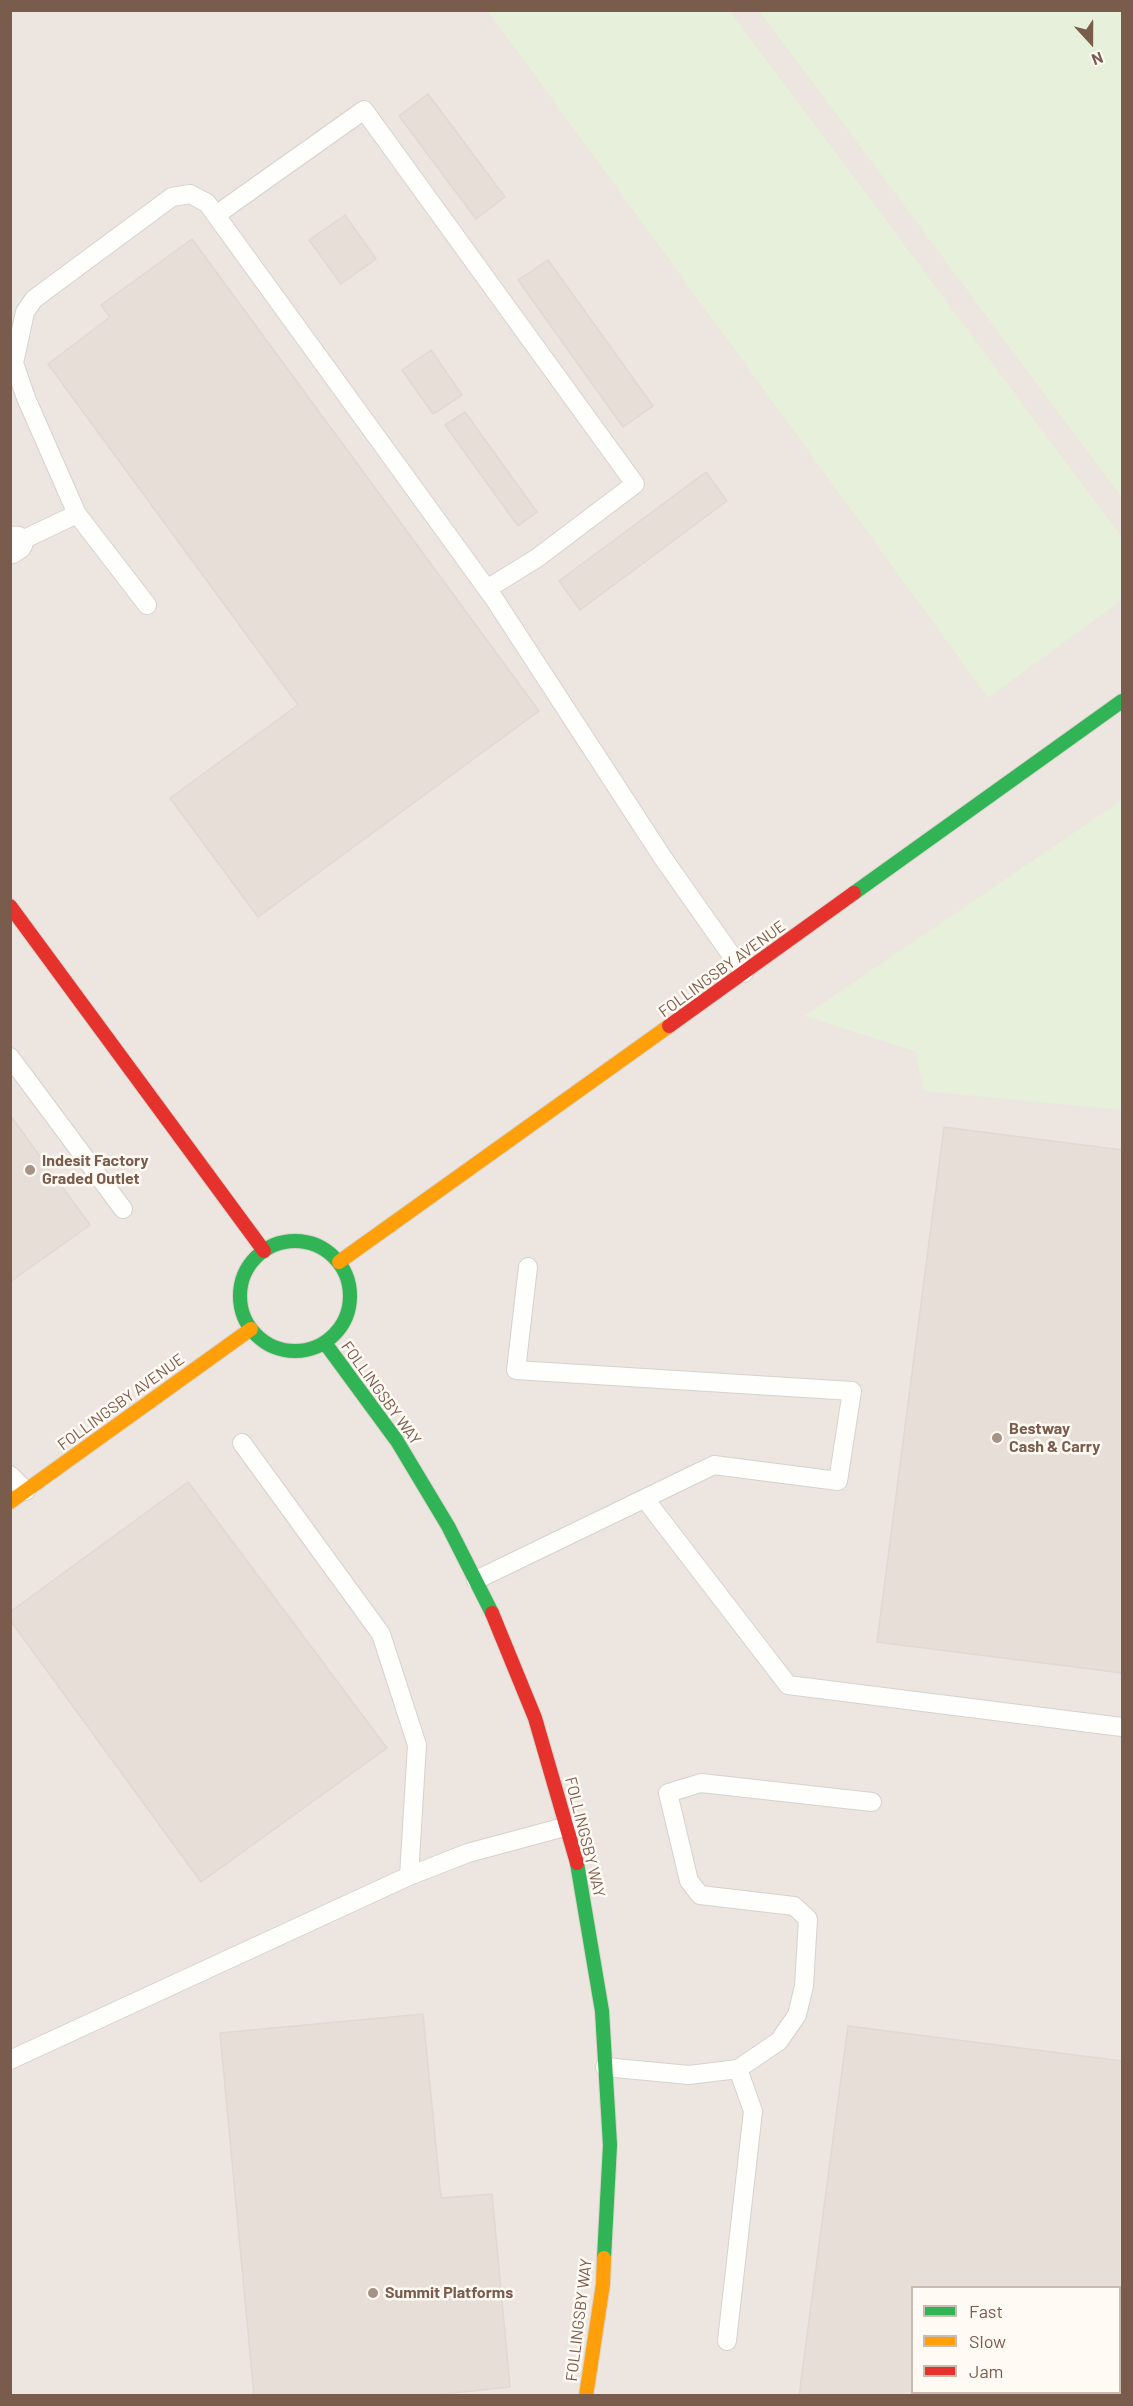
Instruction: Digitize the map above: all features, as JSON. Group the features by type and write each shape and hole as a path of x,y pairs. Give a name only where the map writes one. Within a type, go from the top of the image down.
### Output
{"street":[{"name":"FOLLINGSBY AVENUE","path":"339,1262 1121,706"},
{"path":"10,906 264,1251"},
{"path":"302,1242 324,1249 339,1262 349,1282 350,1303 344,1324 324,1343 311,1349 289,1351 268,1344 251,1329 243,1312 240,1290 247,1269 264,1251 280,1243 302,1242"},
{"name":"FOLLINGSBY AVENUE","path":"10,1502 251,1329"},
{"name":"FOLLINGSBY WAY","path":"324,1343 397,1442 448,1526 492,1613 535,1718 580,1874 602,2011 610,2145 603,2284 586,2396"}],"lane":[{"path":"216,214 364,110 635,484 537,558 486,588"},
{"path":"147,605 77,514 26,398 14,363 25,312 34,299 172,197 190,194 207,203 216,214 486,588 663,858 744,973"},
{"path":"14,545 77,514"},
{"path":"10,1057 123,1209"},
{"path":"476,1580 714,1465 838,1481 852,1391 516,1370 528,1267"},
{"path":"242,1443 381,1634 417,1745 409,1876"},
{"path":"10,1475 26,1491"},
{"path":"645,1498 788,1685 1122,1727"},
{"path":"605,2067 688,2075 738,2069 779,2041 797,2015 804,1986 808,1919 794,1906 700,1895 689,1881 668,1792 701,1783 872,1802"},
{"path":"10,2060 409,1876 468,1853 568,1826"},
{"path":"727,2341 753,2111 738,2069"}],"shaded area":[{"path":"11,11 1122,11 1122,2395 11,2396"}],"green space":[{"path":"488,11 730,11 1122,537 1122,600 988,698"},
{"path":"759,11 1122,11 1122,498"},
{"path":"1122,800 1122,1110 924,1091 915,1051 804,1016"}],"building":[{"path":"428,94 505,197 476,219 399,116"},
{"path":"345,215 376,259 341,284 309,240"},
{"path":"192,239 539,711 258,917 170,798 298,705 48,364 110,317 101,305"},
{"path":"548,260 653,406 623,427 518,280"},
{"path":"431,350 462,395 433,414 402,370"},
{"path":"465,412 537,512 518,526 445,425"},
{"path":"706,472 727,501 580,610 559,581"},
{"name":"Indesit Factory Graded Outlet","path":"10,1115 90,1225 10,1282"},
{"path":"944,1127 1122,1150 1122,1673 877,1642"},
{"path":"188,1482 387,1748 201,1882 10,1620 10,1612"},
{"name":"Summit Platforms","path":"423,2014 441,2198 492,2194 510,2387 425,2396 254,2396 220,2033"},
{"path":"848,2026 1122,2061 1122,2396 799,2396"}],"traffic: fast":[{"path":"854,893 1122,701"},
{"path":"295,1241 316,1246 334,1257 345,1275 350,1296 345,1317 334,1335 316,1346 295,1351 274,1346 256,1335 245,1317 240,1296 245,1275 256,1257 274,1246 295,1241"},
{"path":"325,1343 397,1441 448,1526 492,1613"},
{"path":"577,1863 602,2011 610,2145 604,2258"}],"traffic: slow":[{"path":"339,1262 669,1026"},
{"path":"10,1502 251,1329"},
{"path":"586,2396 603,2284 604,2258"}],"traffic: jam":[{"path":"669,1026 854,893"},
{"path":"10,906 264,1251"},
{"path":"492,1613 535,1718 577,1863"}],"place":[{"name":"Indesit Factory Graded Outlet","path":"30,1170"},
{"name":"Bestway Cash & Carry","path":"997,1438"},
{"name":"Summit Platforms","path":"373,2293"}]}
